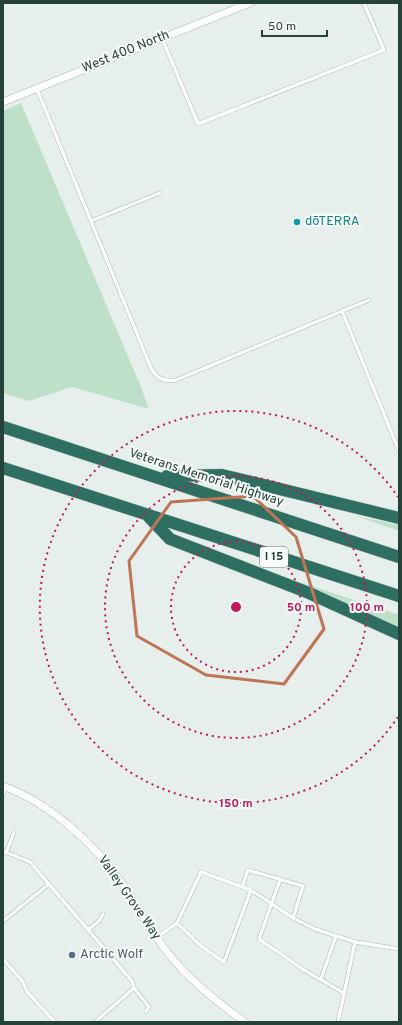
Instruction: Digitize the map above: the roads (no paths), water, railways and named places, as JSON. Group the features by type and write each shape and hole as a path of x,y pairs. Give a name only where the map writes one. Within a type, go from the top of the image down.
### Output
{"highway":[{"name":"Veterans Memorial Highway","path":"3,427 158,476 399,557"},
{"name":"I 15","path":"3,468 399,596"},
{"path":"158,476 222,476 399,518"},
{"path":"148,516 170,539 309,593 399,634"}],"street":[{"name":"West 400 North","path":"3,102 250,3"},
{"name":"Valley Grove Way","path":"5,786 49,812 99,855 122,885 156,938 173,959 204,991 241,1021"}],"lane":[{"path":"162,38 198,124 384,50 364,3"},
{"path":"37,88 151,368 155,375 161,379 176,380 369,300"},
{"path":"91,221 160,193"},
{"path":"342,311 399,451"},
{"path":"3,795 5,786"},
{"path":"14,832 4,852 30,862 132,981 134,988 147,1002 149,1007 146,1011"},
{"path":"242,887 248,870 303,886 293,918"},
{"path":"156,938 177,923 201,872 251,890 293,918 336,936 355,942 399,949"},
{"path":"280,880 259,939 344,993"},
{"path":"3,921 49,884"},
{"path":"177,923 202,947 224,962 251,890"},
{"path":"88,930 100,920 103,914"},
{"path":"321,979 336,936"},
{"path":"338,1022 355,942"},
{"path":"3,959 22,982 27,992 55,1022"},
{"path":"95,1022 134,988"}],"place":[{"name":"dōTERRA","path":"297,222"},
{"name":"Arctic Wolf","path":"72,955"}]}
